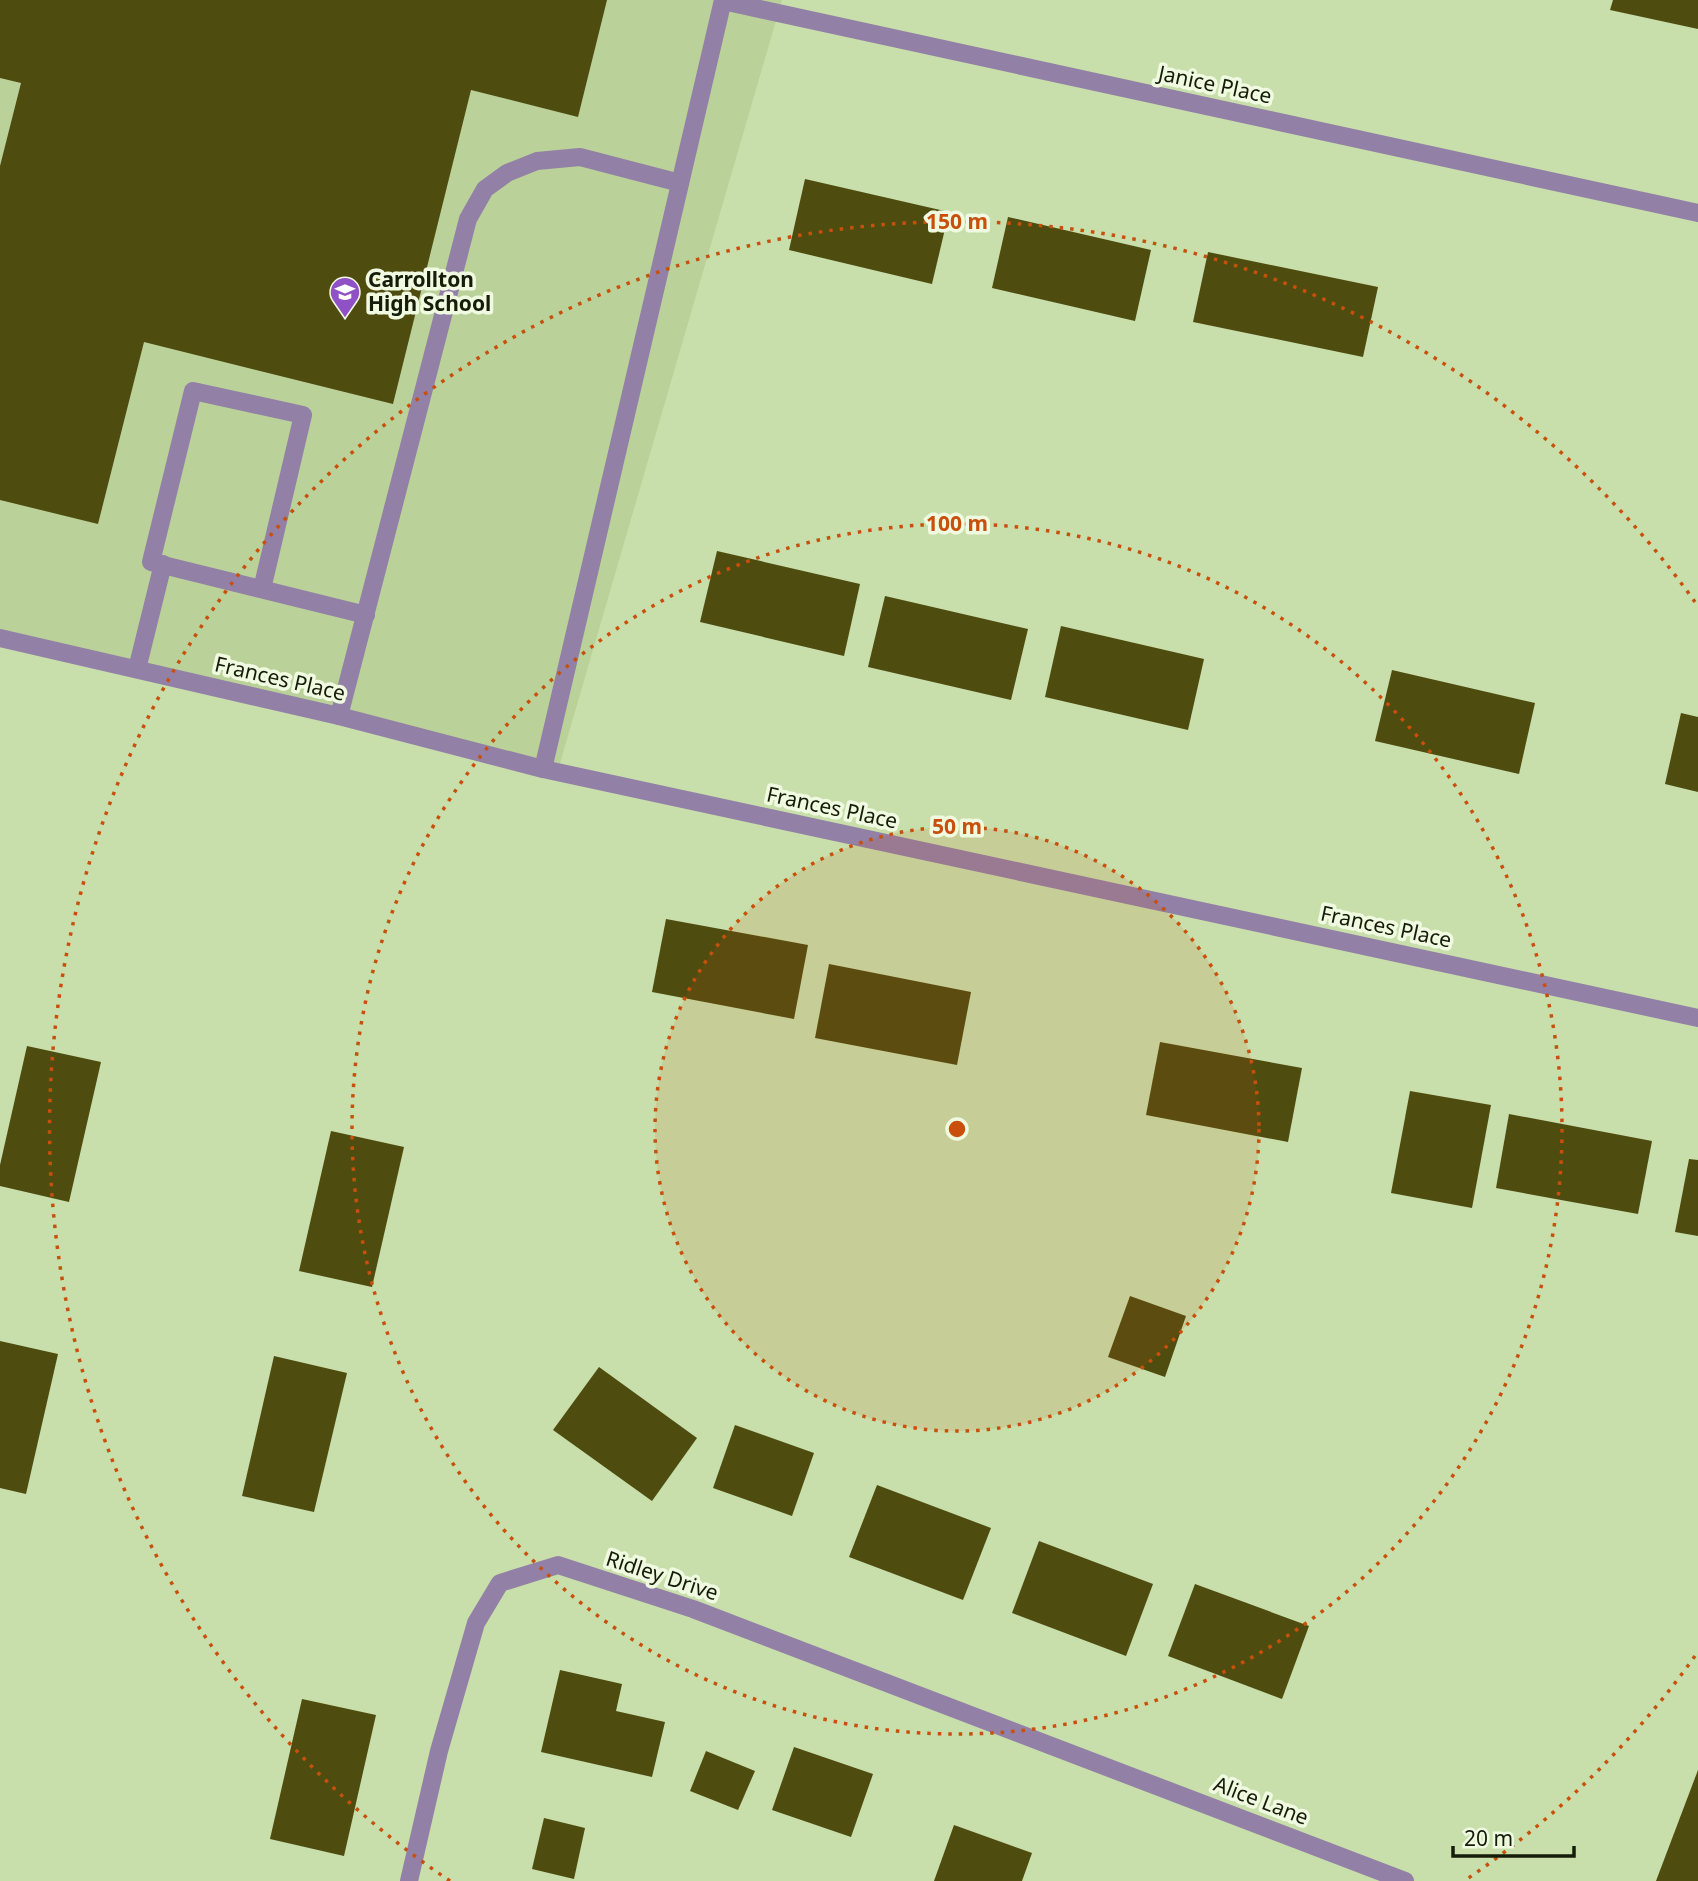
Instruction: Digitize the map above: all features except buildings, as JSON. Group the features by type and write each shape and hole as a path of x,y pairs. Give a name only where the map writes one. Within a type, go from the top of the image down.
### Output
{"street":[{"path":"543,769 723,1"},
{"name":"Janice Place","path":"723,1 1698,212"},
{"path":"339,716 468,219 485,189 507,173 537,161 580,157 680,183"},
{"path":"262,589 303,415 194,391 151,562 366,615"},
{"path":"137,669 163,564"},
{"name":"Frances Place","path":"0,638 339,716 543,769 1698,1018"},
{"name":"Ridley Drive","path":"410,1881 439,1751 476,1623 500,1583 558,1565 693,1609 1101,1765"},
{"name":"Alice Lane","path":"1101,1765 1405,1881"}],"shaded area":[{"name":"Carrollton High School","path":"0,0 782,0 558,770 0,639"}],"place":[{"name":"Carrollton High School","path":"345,319"}]}
